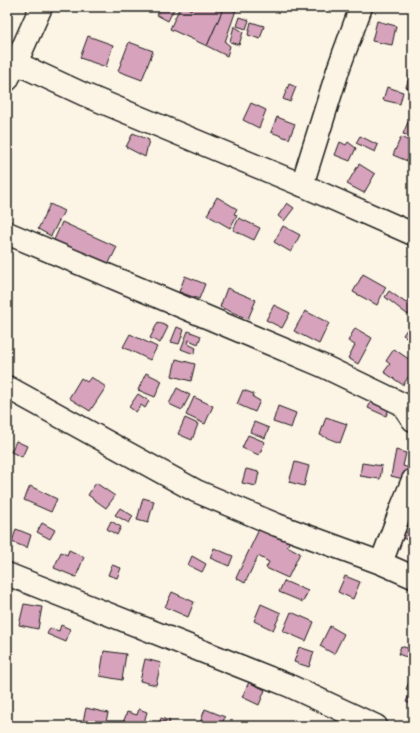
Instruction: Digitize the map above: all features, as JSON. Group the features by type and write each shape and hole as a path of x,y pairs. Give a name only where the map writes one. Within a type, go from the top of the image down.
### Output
{"street":[{"path":"41,7 12,71 83,94 302,185 413,234"},
{"path":"302,185 339,67 360,7"},
{"path":"7,233 323,366 402,404 413,420"},
{"path":"7,387 196,491 277,525 380,563 413,577"},
{"path":"380,563 413,480"},
{"path":"7,574 290,686 376,726"}],"building":[{"path":"161,7 175,7 168,21 157,15"},
{"path":"180,7 186,7 191,10 193,7 224,7 207,46 170,29"},
{"path":"224,7 235,11 236,10 225,42 230,46 227,56 207,46"},
{"path":"240,17 249,20 246,29 237,26"},
{"path":"377,21 396,26 392,45 372,41"},
{"path":"251,22 264,26 260,39 248,35"},
{"path":"234,26 243,32 239,45 230,42"},
{"path":"88,36 113,45 106,67 80,58"},
{"path":"129,42 153,51 142,80 118,71"},
{"path":"411,72 413,73 413,89 406,87"},
{"path":"289,84 296,87 290,102 283,99"},
{"path":"387,87 403,92 400,104 383,100"},
{"path":"251,103 266,110 259,128 243,120"},
{"path":"277,117 295,124 289,139 271,132"},
{"path":"408,122 413,124 413,137 403,134"},
{"path":"133,133 149,140 145,157 126,147"},
{"path":"360,136 378,145 375,152 356,143"},
{"path":"401,137 413,143 412,163 393,155"},
{"path":"340,142 346,145 348,142 356,148 350,161 335,155"},
{"path":"359,164 375,174 364,193 347,184"},
{"path":"217,197 237,209 234,214 237,215 230,228 207,215"},
{"path":"287,203 294,208 284,221 278,216"},
{"path":"50,204 64,211 51,236 38,229"},
{"path":"239,218 260,228 254,240 233,230"},
{"path":"62,222 117,247 108,265 54,240"},
{"path":"283,226 300,235 291,252 274,242"},
{"path":"363,274 386,287 377,305 353,292"},
{"path":"185,276 205,284 199,299 179,292"},
{"path":"227,288 256,300 248,319 220,307"},
{"path":"389,291 406,303 413,294 413,308 408,315 385,297"},
{"path":"274,305 290,313 282,328 266,320"},
{"path":"305,311 329,323 319,344 294,331"},
{"path":"158,322 168,327 160,343 150,338"},
{"path":"410,325 413,327 413,341 403,335"},
{"path":"177,327 184,330 179,344 171,342"},
{"path":"355,328 372,338 358,364 348,358 355,345 348,341"},
{"path":"188,331 201,336 198,344 189,340 188,344 196,348 194,354 181,349"},
{"path":"130,334 157,347 150,360 123,347"},
{"path":"394,349 413,362 413,370 403,385 384,372 390,364 386,361"},
{"path":"176,359 195,364 191,381 172,376"},
{"path":"146,373 162,381 155,397 138,390"},
{"path":"91,377 106,387 90,411 69,398 81,378 87,382"},
{"path":"177,388 190,395 182,410 169,404"},
{"path":"377,389 394,397 386,416 368,408"},
{"path":"243,390 254,394 253,397 260,401 255,412 237,404"},
{"path":"138,394 149,401 145,408 141,405 136,412 129,407"},
{"path":"194,397 213,406 205,424 186,415"},
{"path":"278,406 296,413 291,428 273,422"},
{"path":"326,417 347,424 340,443 320,435"},
{"path":"185,418 198,424 192,440 178,434"},
{"path":"254,422 269,428 265,438 250,432"},
{"path":"248,435 265,442 259,455 242,448"},
{"path":"16,441 27,446 22,457 11,452"},
{"path":"396,450 406,453 403,466 413,469 412,481 391,476"},
{"path":"295,462 309,466 304,486 289,482"},
{"path":"362,463 382,466 380,479 360,476"},
{"path":"246,469 259,472 256,486 242,483"},
{"path":"96,483 115,496 106,508 88,495"},
{"path":"30,486 57,499 51,512 24,500"},
{"path":"143,498 154,501 148,523 137,520"},
{"path":"120,508 133,516 129,523 115,515"},
{"path":"111,521 121,527 117,535 107,529"},
{"path":"42,523 55,530 50,539 37,532"},
{"path":"261,525 291,540 287,546 300,553 288,578 266,568 269,562 258,556 245,583 236,578"},
{"path":"16,529 31,535 27,548 12,542"},
{"path":"397,529 413,534 413,556 408,554 412,541 395,536"},
{"path":"214,548 233,556 229,566 210,558"},
{"path":"69,550 84,557 76,577 54,568 61,552 67,555"},
{"path":"192,556 206,564 202,572 188,565"},
{"path":"112,565 121,568 117,578 108,575"},
{"path":"345,576 360,582 353,599 338,592"},
{"path":"284,581 308,591 303,602 279,592"},
{"path":"172,592 194,602 188,617 165,607"},
{"path":"24,604 42,607 38,629 19,625"},
{"path":"261,604 281,613 273,630 254,621"},
{"path":"291,612 314,622 306,641 283,631"},
{"path":"61,625 70,629 66,642 47,634 50,628 59,631"},
{"path":"330,626 344,634 334,654 320,646"},
{"path":"7,638 11,640 8,649 7,649"},
{"path":"401,646 413,650 412,659 398,654"},
{"path":"299,647 314,652 309,667 294,662"},
{"path":"104,651 126,654 122,680 100,676"},
{"path":"145,659 161,663 156,685 140,681"},
{"path":"413,673 413,705 406,702 411,691 406,689"},
{"path":"249,682 265,690 259,705 242,697"},
{"path":"86,708 108,713 105,726 82,726"},
{"path":"139,709 147,712 143,726 122,726 127,712 137,715"},
{"path":"205,709 225,717 221,726 199,726"},
{"path":"161,718 170,721 168,726 158,726"}]}
